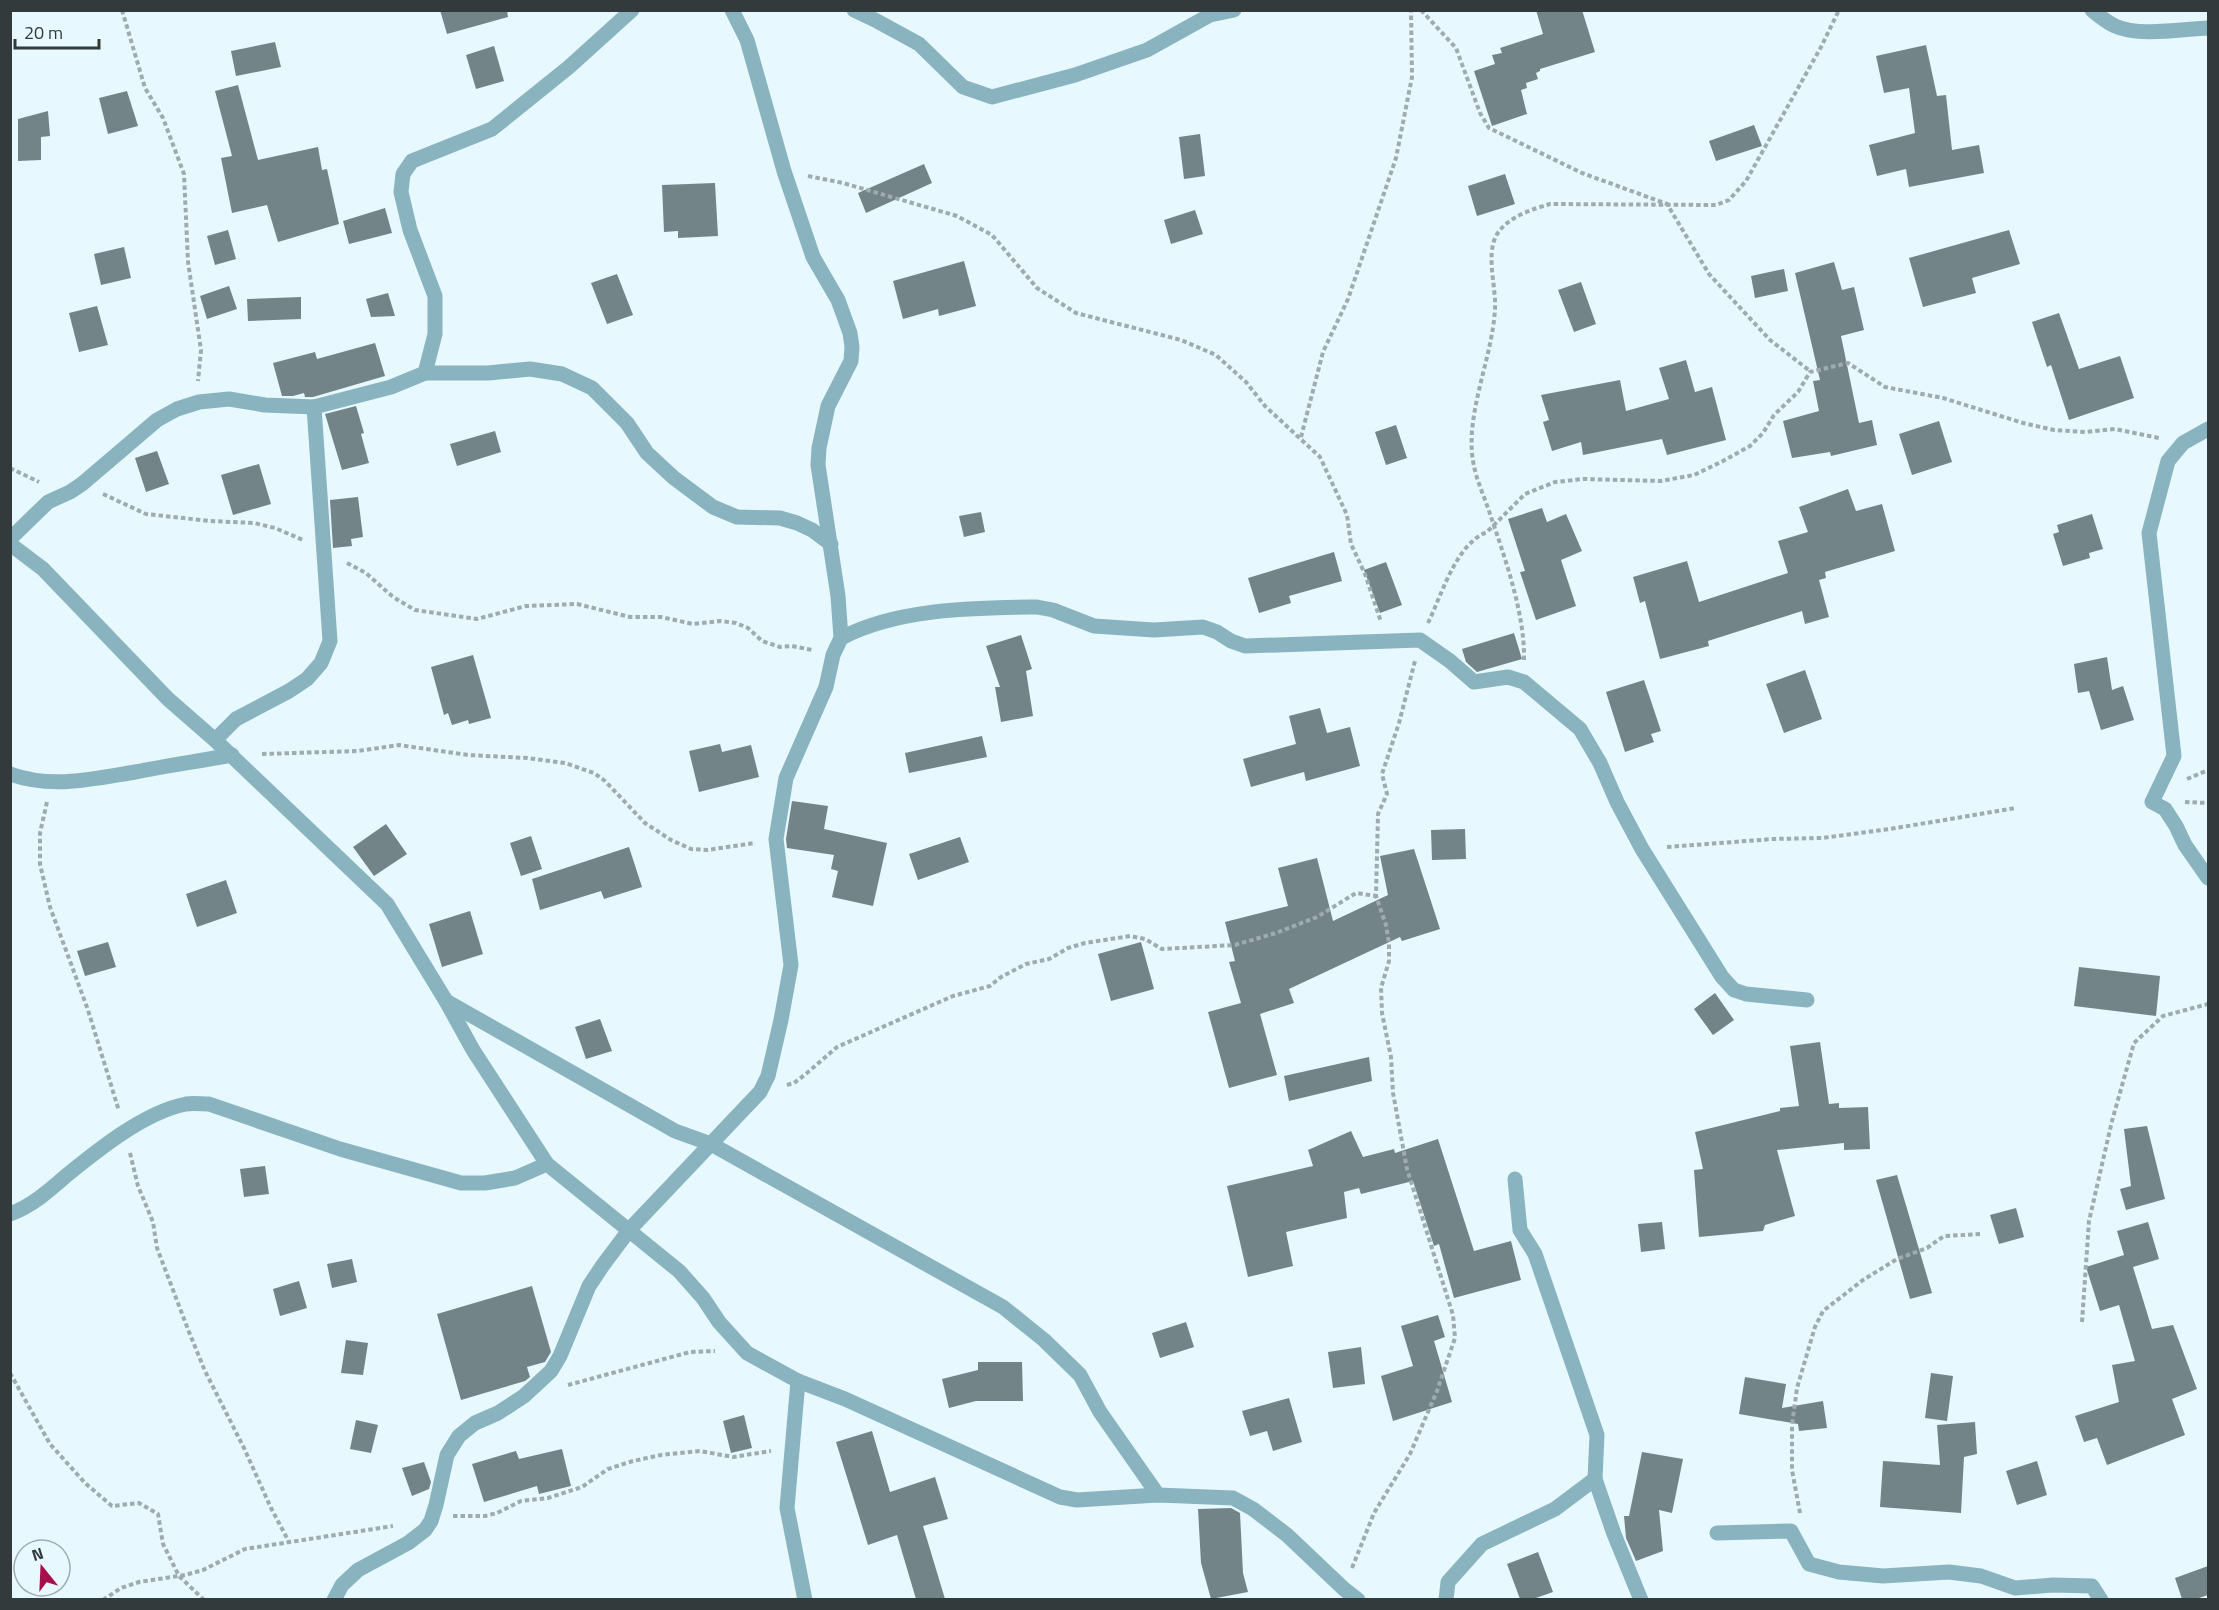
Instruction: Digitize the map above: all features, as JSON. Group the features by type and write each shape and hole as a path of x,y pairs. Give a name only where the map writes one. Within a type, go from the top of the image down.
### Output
{"street":[{"path":"425,373 435,334 435,296 410,230 401,192 403,174 412,161 492,129 569,67 632,10"},
{"path":"732,10 747,40 784,171 813,257 838,300 850,333 852,347 850,361 828,406 819,448 818,465 831,544 842,638"},
{"path":"854,10 920,45 963,87 993,97 1075,75 1148,50 1210,15 1234,10"},
{"path":"2091,10 2117,27 2129,30 2208,28"},
{"path":"10,539 48,502 82,484 157,420 199,402 229,399 265,405 314,407 391,387 425,373 488,373 530,369 562,374 592,388 627,423 647,453 674,478 713,507 737,517 780,518 797,523 812,530 831,544"},
{"path":"215,740 236,719 289,692 307,679 321,663 330,641 314,407"},
{"path":"2208,429 2183,443 2168,461 2149,533 2174,756 2152,802 2165,809 2185,845 2208,878"},
{"path":"10,544 43,570 168,699 232,755 387,904 446,1000 473,1050 547,1164 679,1270 703,1298 719,1322 747,1353 798,1381 845,1399 1060,1497 1077,1500 1158,1495 1233,1498 1253,1509 1287,1534 1344,1589 1358,1599"},
{"path":"334,1599 342,1585 358,1570 408,1543 425,1530 431,1521 436,1505 447,1455 459,1436 475,1423 498,1413 524,1396 551,1371 560,1356 589,1286 630,1229 760,1092 772,1062 791,965 776,839 786,778 826,687 833,655 842,638 864,626 921,614 1037,607 1053,610 1094,626 1154,630 1203,627 1231,641 1245,645 1420,640 1450,661 1474,682 1508,677 1524,682 1580,729 1600,763 1617,802 1642,849 1722,977 1734,990 1746,994 1807,1000"},
{"path":"10,774 50,783 85,780 232,755"},
{"path":"446,1000 675,1131 711,1144 1004,1307 1044,1340 1080,1376 1100,1412 1158,1495"},
{"path":"10,1214 22,1210 39,1199 126,1132 164,1111 186,1104 209,1104 340,1149 461,1183 485,1184 515,1178 547,1164"},
{"path":"1515,1179 1520,1230 1534,1254 1597,1435 1595,1479 1614,1534 1641,1599"},
{"path":"798,1381 787,1508 805,1599"},
{"path":"1446,1599 1448,1582 1482,1544 1555,1509 1595,1479"},
{"path":"1717,1533 1791,1531 1809,1564 1839,1572 1883,1576 1950,1572 1981,1576 2015,1588 2053,1585 2092,1586 2101,1599"}],"path":[{"path":"122,10 145,88 163,118 184,174 188,262 201,350 198,383 187,406"},
{"path":"1301,437 1323,352 1348,299 1396,158 1412,77 1411,10"},
{"path":"1421,10 1456,48 1480,113 1489,128 1582,173 1667,204 1709,274 1770,340 1810,372"},
{"path":"1524,682 1524,647 1515,597 1474,466 1471,442 1495,319 1496,293 1492,256 1497,235 1511,221 1529,211 1550,204 1716,205 1729,200 1746,181 1839,10"},
{"path":"784,171 843,183 957,216 992,235 1037,288 1076,313 1181,340 1216,355 1320,457 1347,515 1352,544 1365,574 1388,642"},
{"path":"1344,1589 1374,1513 1410,1454 1448,1362 1455,1338 1454,1315 1407,1169 1393,1093 1391,1057 1382,1013 1381,988 1389,961 1389,943 1386,925 1376,896 1378,814 1387,794 1382,774 1399,723 1420,640 1458,556 1479,535 1487,532 1525,494 1556,482 1583,479 1661,481 1694,475 1723,461 1750,446 1763,433 1774,415 1798,392 1810,372 1848,363 1885,387 1943,398 2023,423 2054,430 2085,432 2115,429 2183,443"},
{"path":"82,484 146,514 254,523 284,532 366,573 393,597 415,610 477,619 526,606 577,604 630,617 661,617 693,624 720,621 736,623 748,628 762,641 780,647 792,646 833,655"},
{"path":"232,755 358,751 399,745 468,755 527,758 565,763 600,777 645,823 671,840 691,849 707,850 776,839"},
{"path":"50,783 40,834 40,864 50,907 88,1010 126,1132 138,1186 153,1222 157,1248 205,1371 289,1542"},
{"path":"1642,849 1773,839 1822,838 2016,808"},
{"path":"760,1092 794,1083 837,1047 942,1000 990,986 1001,977 1026,964 1049,959 1068,948 1130,936 1146,939 1162,949 1235,945 1276,933 1317,917 1356,893 1376,896"},
{"path":"2082,1322 2089,1221 2112,1121 2134,1043 2163,1017 2208,1004"},
{"path":"1801,1517 1792,1470 1792,1425 1797,1388 1815,1327 1823,1311 1863,1280 1897,1259 1927,1248 1944,1236 1982,1234"},
{"path":"567,1386 690,1352 747,1353"},
{"path":"10,1373 50,1444 85,1483 112,1506 138,1503 158,1514 163,1544 178,1576 204,1599"},
{"path":"103,1599 121,1588 139,1582 203,1570 245,1549 350,1531 431,1521 454,1515 485,1516 497,1513 522,1501 548,1498 582,1487 608,1469 660,1455 700,1451 733,1457 768,1450 791,1454"}],"building":[{"path":"440,10 507,10 508,17 447,34"},
{"path":"1536,10 1582,10 1595,52 1540,69 1536,73 1538,79 1526,83 1527,88 1521,90 1527,114 1492,126 1474,71 1495,64 1492,55 1502,53 1500,48 1543,34"},
{"path":"275,42 281,67 236,76 231,51"},
{"path":"1926,45 1937,96 1946,95 1952,150 1979,145 1984,173 1909,187 1906,169 1877,176 1869,145 1915,133 1909,88 1884,93 1876,56"},
{"path":"494,46 504,81 476,89 466,55"},
{"path":"238,85 258,160 318,147 322,170 327,169 339,224 278,242 267,205 232,213 221,158 232,156 215,91"},
{"path":"127,91 138,126 108,134 99,98"},
{"path":"48,111 50,136 41,137 41,160 18,161 18,119"},
{"path":"1754,125 1762,146 1716,161 1709,141"},
{"path":"1200,134 1205,176 1184,179 1179,137"},
{"path":"924,164 932,183 866,213 858,193"},
{"path":"1505,174 1515,204 1477,216 1468,186"},
{"path":"715,183 718,236 678,238 678,231 664,232 662,185"},
{"path":"385,208 392,233 349,244 343,221"},
{"path":"1195,210 1203,234 1171,244 1164,220"},
{"path":"228,230 236,259 215,265 207,236"},
{"path":"2009,230 2020,264 1972,278 1976,293 1923,307 1909,258"},
{"path":"124,247 131,278 101,285 94,254"},
{"path":"964,261 976,306 939,316 938,309 903,319 893,281"},
{"path":"1834,262 1842,290 1854,287 1864,330 1841,336 1859,423 1872,420 1877,445 1831,456 1830,452 1792,458 1783,421 1819,411 1813,381 1820,380 1795,273"},
{"path":"1784,269 1788,291 1755,298 1751,276"},
{"path":"617,274 633,315 607,324 591,283"},
{"path":"1581,282 1596,324 1574,332 1558,290"},
{"path":"229,286 237,309 207,319 200,296"},
{"path":"388,293 395,316 371,317 366,299"},
{"path":"301,297 301,319 248,321 247,299"},
{"path":"97,306 108,345 79,352 69,313"},
{"path":"2059,313 2079,369 2120,356 2134,398 2069,420 2051,365 2047,367 2032,322"},
{"path":"375,343 385,376 313,397 305,397 304,393 282,396 273,363 315,352 317,359"},
{"path":"1686,360 1695,392 1712,387 1726,440 1667,455 1662,439 1583,455 1581,442 1552,451 1543,422 1549,420 1541,395 1620,380 1626,411 1669,399 1659,368"},
{"path":"356,406 369,463 342,470 325,414"},
{"path":"1939,421 1952,462 1912,475 1899,434"},
{"path":"1396,425 1407,458 1386,465 1375,432"},
{"path":"495,431 501,452 457,466 450,444"},
{"path":"157,451 169,484 146,492 135,458"},
{"path":"259,464 271,504 233,515 221,475"},
{"path":"1848,489 1856,511 1882,504 1895,551 1825,572 1826,578 1819,580 1829,617 1805,624 1802,611 1708,641 1709,646 1660,659 1645,601 1640,603 1633,577 1687,561 1699,602 1788,573 1778,541 1808,532 1799,507"},
{"path":"358,497 363,537 351,539 352,546 333,548 330,500"},
{"path":"1542,508 1547,522 1566,514 1582,551 1561,560 1576,606 1536,620 1520,572 1525,571 1508,519"},
{"path":"981,512 985,532 964,537 959,516"},
{"path":"2092,514 2103,549 2089,553 2090,558 2063,566 2053,534 2059,532 2057,525"},
{"path":"1334,552 1342,581 1289,596 1291,603 1259,613 1248,578"},
{"path":"1386,562 1402,605 1380,613 1364,570"},
{"path":"1514,633 1522,659 1477,672 1466,662 1462,649"},
{"path":"1021,635 1032,669 1026,671 1033,716 1001,722 995,687 1000,687 986,646"},
{"path":"473,655 491,718 469,724 468,720 452,725 448,713 444,715 431,667"},
{"path":"2107,657 2112,690 2123,686 2134,720 2101,730 2089,691 2078,693 2074,664"},
{"path":"1805,670 1822,719 1784,733 1766,684"},
{"path":"1644,680 1661,731 1651,734 1654,742 1625,752 1606,692"},
{"path":"1320,708 1327,733 1350,727 1360,766 1306,781 1304,772 1251,787 1243,759 1296,744 1289,716"},
{"path":"982,736 987,757 909,773 905,753"},
{"path":"720,744 722,752 751,745 759,777 699,792 689,751"},
{"path":"792,801 828,806 824,829 887,843 873,906 832,897 838,871 831,869 834,855 787,848 786,839"},
{"path":"386,824 407,854 374,876 353,847"},
{"path":"1465,829 1466,859 1432,860 1431,830"},
{"path":"531,836 542,869 521,876 510,843"},
{"path":"960,837 969,862 918,880 909,854"},
{"path":"629,847 642,887 604,899 601,891 540,910 532,879"},
{"path":"1414,849 1440,929 1402,941 1400,937 1289,989 1294,1003 1260,1014 1277,1075 1229,1088 1208,1012 1241,1003 1229,962 1235,961 1225,922 1288,906 1278,868 1317,858 1333,921 1388,895 1380,856"},
{"path":"226,880 237,913 197,927 186,894"},
{"path":"470,911 483,954 442,967 429,924"},
{"path":"108,942 116,967 85,976 77,951"},
{"path":"1141,942 1154,989 1111,1001 1098,954"},
{"path":"2079,967 2160,976 2156,1016 2074,1006"},
{"path":"1715,993 1734,1020 1713,1035 1694,1009"},
{"path":"600,1019 612,1051 586,1059 575,1027"},
{"path":"1820,1042 1829,1104 1839,1103 1839,1108 1868,1107 1870,1149 1844,1150 1844,1143 1777,1150 1795,1216 1765,1225 1763,1231 1699,1237 1694,1170 1703,1169 1695,1132 1780,1111 1780,1108 1799,1106 1790,1046"},
{"path":"1369,1057 1372,1081 1289,1101 1284,1076"},
{"path":"2147,1126 2165,1199 2126,1210 2120,1189 2131,1186 2124,1129"},
{"path":"1351,1131 1363,1157 1394,1149 1395,1153 1438,1139 1474,1251 1511,1241 1521,1280 1454,1298 1439,1244 1434,1246 1413,1181 1361,1194 1359,1188 1344,1192 1347,1218 1286,1232 1293,1266 1248,1277 1227,1186 1313,1166 1308,1150"},
{"path":"265,1166 269,1194 244,1197 240,1169"},
{"path":"1897,1175 1932,1293 1910,1299 1876,1180"},
{"path":"2016,1208 2024,1237 1999,1244 1990,1215"},
{"path":"1662,1222 1665,1249 1641,1252 1638,1224"},
{"path":"2148,1222 2159,1259 2133,1267 2152,1329 2173,1325 2197,1389 2172,1399 2185,1435 2107,1465 2097,1438 2084,1442 2075,1416 2119,1402 2112,1365 2135,1361 2119,1305 2100,1311 2086,1267 2124,1255 2117,1231"},
{"path":"352,1259 357,1282 332,1288 327,1264"},
{"path":"299,1281 307,1308 280,1316 273,1289"},
{"path":"532,1286 551,1352 545,1362 527,1367 530,1377 525,1381 461,1400 437,1314"},
{"path":"1438,1315 1445,1337 1434,1341 1452,1402 1393,1421 1381,1376 1413,1366 1401,1326"},
{"path":"1186,1322 1194,1347 1160,1358 1152,1333"},
{"path":"346,1340 368,1343 363,1375 341,1373"},
{"path":"1361,1347 1365,1384 1333,1388 1328,1352"},
{"path":"978,1362 1022,1362 1023,1401 976,1401 949,1408 942,1379 978,1370"},
{"path":"1931,1373 1953,1376 1947,1421 1925,1418"},
{"path":"1745,1377 1786,1384 1782,1408 1823,1401 1827,1428 1799,1431 1798,1424 1739,1414"},
{"path":"1289,1398 1302,1442 1273,1451 1267,1431 1250,1436 1242,1411"},
{"path":"744,1415 752,1448 731,1453 723,1421"},
{"path":"356,1420 378,1425 371,1453 350,1449"},
{"path":"1975,1422 1977,1454 1964,1457 1961,1513 1880,1507 1883,1461 1940,1465 1937,1425"},
{"path":"872,1431 890,1492 935,1477 948,1519 923,1526 945,1599 916,1599 897,1535 868,1545 836,1442"},
{"path":"562,1449 571,1486 539,1494 537,1486 484,1502 472,1464 516,1451 519,1459"},
{"path":"1642,1452 1683,1459 1672,1513 1659,1510 1663,1551 1636,1561 1626,1538 1624,1516 1629,1516"},
{"path":"2037,1461 2047,1495 2017,1505 2006,1471"},
{"path":"424,1462 431,1482 429,1489 412,1496 402,1468"},
{"path":"1231,1508 1240,1513 1243,1573 1248,1592 1211,1599 1201,1563 1198,1509"},
{"path":"1538,1552 1553,1592 1533,1599 1520,1599 1507,1564"},
{"path":"2208,1566 2208,1595 2196,1599 2182,1599 2175,1578"}]}
